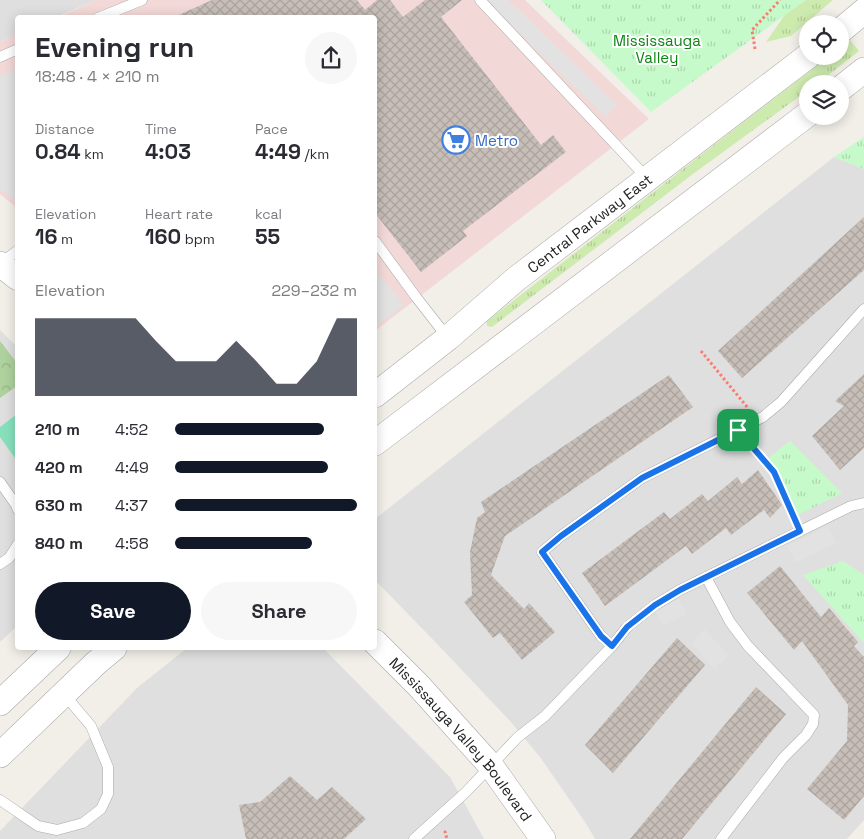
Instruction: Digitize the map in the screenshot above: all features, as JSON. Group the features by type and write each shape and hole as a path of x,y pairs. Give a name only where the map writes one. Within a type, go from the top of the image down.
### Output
{"street":[{"name":"Central Parkway East","path":"377,393 448,338 516,279 799,63"},
{"path":"849,82 864,70"},
{"path":"377,441 799,121"},
{"path":"0,264 15,276"},
{"name":"Mississauga Valley Boulevard","path":"377,644 419,686 491,766 543,839"},
{"path":"0,703 56,650"},
{"path":"0,755 112,650"}],"lane":[{"path":"105,15 142,0"},
{"path":"480,0 648,178"},
{"path":"0,57 15,50"},
{"path":"377,244 448,338"},
{"path":"0,264 15,252"},
{"path":"612,646 601,636 542,552 561,536 642,478 764,417 781,402 864,309"},
{"path":"0,482 15,504"},
{"path":"414,839 466,792 518,738 545,716 612,646 627,627 655,605 680,590 851,506 864,503"},
{"path":"0,564 9,558 15,549"},
{"path":"706,577 730,622 748,646 814,715 813,724 806,735 784,758 721,839"},
{"path":"0,800 38,826 57,830 83,823 101,809 108,794 108,767 91,726 64,694"}],"path":[{"path":"755,49 752,30 780,0"},
{"path":"701,350 758,420"},
{"path":"738,430 774,472 800,531"}],"shaded area":[{"path":"0,0 97,0 61,15 15,15 15,35 0,42"},
{"path":"97,0 525,0 649,119 377,329 377,15 63,15"},
{"path":"485,0 508,0 617,105 606,117"},
{"path":"15,35 15,206 0,194 0,42"},
{"path":"15,70 15,200 0,189 0,76"},
{"path":"834,157 864,169 864,820 847,839 595,839 540,757 510,721 377,582 377,517"},
{"path":"377,272 404,305 377,325"},
{"path":"0,330 15,345 15,628 0,642"},
{"path":"828,526 836,543 796,563 787,546"},
{"path":"679,599 687,614 663,626 655,611"},
{"path":"705,629 729,656 714,669 691,643"},
{"path":"184,650 325,650 450,777 484,839 0,839 0,831 137,688"}],"green space":[{"name":"Mississauga Valley","path":"541,0 806,0 651,112"},
{"path":"795,0 833,0 816,15 799,15 799,29 791,36 766,42"},
{"path":"849,41 859,51 849,59"},
{"path":"817,65 841,65 828,75 804,75"},
{"path":"799,79 799,97 693,174 492,327 487,326 487,321"},
{"path":"864,137 864,169 834,157"},
{"path":"0,341 15,360 15,387 0,398"},
{"path":"15,416 15,458 0,437 0,427"},
{"path":"790,441 842,493 794,517 763,462"},
{"path":"843,561 864,575 864,643 803,575"}],"building":[{"name":"Metro","path":"212,0 357,0 365,10 377,0 390,0 403,17 425,0 462,0 441,17 541,145 553,135 566,152 463,231 467,236 421,272 377,216 377,15 179,15"},
{"path":"864,217 864,270 742,378 718,351"},
{"path":"864,374 864,448 840,470 812,436 844,406 835,401"},
{"path":"669,375 693,407 505,536 491,575 524,609 529,603 555,632 522,660 500,633 493,638 464,602 472,595 470,552 477,518 485,512 481,502"},
{"path":"758,470 782,505 770,518 764,510 731,535 726,528 692,554 686,546 605,606 582,573 664,512 670,519 702,494 708,501 737,477 742,484"},
{"path":"780,566 821,617 829,608 858,642 854,646 864,657 864,796 844,820 807,789 847,741 848,705 802,641 794,650 747,593"},
{"path":"677,638 705,665 613,773 585,745"},
{"path":"756,687 786,714 682,839 630,839"},
{"path":"290,776 317,800 332,787 366,819 344,839 246,839 239,805 260,802"}],"place":[{"name":"Metro","path":"456,140"}],"route":[{"path":"738,430 774,472 800,531 680,590 655,605 627,627 612,646 601,636 542,552 561,536 642,478 738,430"}]}
